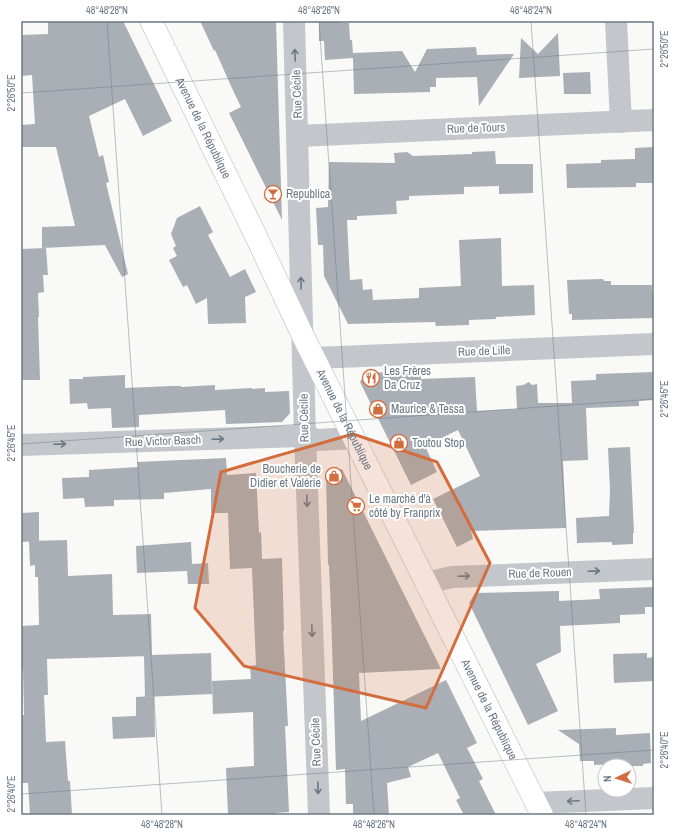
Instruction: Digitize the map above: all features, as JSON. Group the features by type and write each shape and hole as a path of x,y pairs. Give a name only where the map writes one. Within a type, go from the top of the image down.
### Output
{"main road":[{"name":"Avenue de la République","path":"151,21 303,336 539,809"}],"street":[{"name":"Rue Cécile","path":"294,21 305,436 319,815"},
{"path":"616,21 621,122"},
{"name":"Rue de Tours","path":"298,136 654,120"},
{"name":"Rue de Lille","path":"314,358 654,344"},
{"name":"Rue Victor Basch","path":"21,445 305,436 317,440 354,438"},
{"name":"Rue de Rouen","path":"426,582 452,577 654,569"},
{"path":"539,809 654,798"}],"highlighted area":[{"path":"353,434 437,462 490,563 426,708 244,666 195,608 221,472"}],"building":[{"path":"48,21 123,21 172,121 143,136 125,99 89,116 99,157 103,155 109,182 106,183 128,274 122,277 105,245 42,248 42,227 75,226 56,147 21,147 21,125 35,124 32,75 21,76 21,35 48,34"},
{"path":"200,21 276,21 282,220 229,113 241,107"},
{"path":"319,21 342,21 342,23 349,23 350,40 352,40 353,53 402,51 415,72 427,49 476,47 477,55 514,54 479,106 477,77 436,78 436,87 430,87 430,92 354,94 353,58 325,60 324,41 319,41"},
{"path":"558,33 560,76 519,78 521,38 538,54"},
{"path":"590,72 591,94 564,94 563,73"},
{"path":"654,147 654,183 636,183 636,187 567,188 566,164 601,163 601,160 635,159 635,148"},
{"path":"495,151 496,164 533,164 533,193 499,194 499,186 464,187 464,194 409,196 409,200 396,201 397,214 357,216 357,220 347,220 350,280 362,279 363,290 372,289 373,300 419,298 419,288 461,286 459,240 501,238 502,286 534,285 535,315 469,320 469,325 436,326 435,322 348,324 324,276 323,245 318,245 316,208 328,207 329,162 395,163 394,153 407,152 413,156 472,154 472,152"},
{"path":"200,206 213,232 208,235 230,277 245,269 256,292 245,297 246,323 208,324 207,298 196,304 187,285 183,287 169,260 177,256 173,248 176,246 171,234 177,218"},
{"path":"46,248 48,275 43,275 44,292 38,293 40,380 21,380 21,249"},
{"path":"603,279 604,281 611,281 611,285 652,285 652,294 654,294 654,318 572,320 572,314 569,314 567,280"},
{"path":"421,371 421,379 475,377 477,411 517,409 516,386 529,382 532,385 537,384 538,403 572,403 571,381 596,380 596,374 654,372 654,400 639,401 639,406 586,408 588,460 563,461 566,528 471,531 473,539 457,547 433,499 480,476 458,430 425,446 437,472 411,485 360,382 365,373"},
{"path":"125,375 125,388 215,385 215,390 265,388 265,392 289,391 290,413 282,422 226,424 225,410 139,415 139,427 112,428 111,408 88,409 87,403 70,404 69,379"},
{"path":"630,447 634,533 633,544 612,545 612,542 577,543 576,518 609,516 610,490 608,448"},
{"path":"226,458 227,475 256,473 262,559 282,558 283,631 288,726 285,726 289,812 276,813 276,815 228,815 226,768 254,766 253,712 213,714 212,681 251,679 250,666 256,665 252,568 230,569 228,513 211,513 211,489 164,493 164,499 114,500 114,506 85,507 84,498 63,499 62,478 89,477 89,470 138,467 137,462"},
{"path":"342,469 441,669 359,673 361,721 446,680 477,743 467,748 483,779 479,781 496,815 464,815 456,800 460,798 438,753 408,767 411,777 387,783 389,815 353,815 353,804 346,804 345,769 336,770 326,474"},
{"path":"39,512 39,541 21,542 21,513"},
{"path":"67,540 68,576 112,574 113,615 151,614 152,655 211,653 212,694 145,697 144,656 47,659 48,695 44,695 46,742 65,741 68,781 70,781 72,815 30,815 28,783 21,783 21,715 24,715 23,670 21,670 21,626 39,625 38,577 35,577 35,565 30,566 29,541"},
{"path":"191,542 192,564 208,563 209,584 188,584 187,571 137,573 136,546"},
{"path":"654,587 654,607 645,607 645,614 620,615 620,623 560,626 561,652 536,664 558,711 528,725 469,603 475,593 559,591 559,601 600,599 599,589"},
{"path":"647,653 647,658 654,657 654,681 614,683 613,654"},
{"path":"154,696 155,737 113,739 112,717 136,716 136,697"},
{"path":"616,728 616,735 650,733 651,763 643,764 643,766 637,766 637,758 597,758 597,765 594,765 594,761 580,761 579,744 558,730"}],"place":[{"name":"Republica","path":"273,194"},
{"name":"Les Frères Da Cruz","path":"371,378"},
{"name":"Maurice & Tessa","path":"378,409"},
{"name":"Toutou Stop","path":"399,443"},
{"name":"Boucherie de Didier et Valérie","path":"334,476"},
{"name":"Le marché d'à côté by Franprix","path":"356,506"}]}
